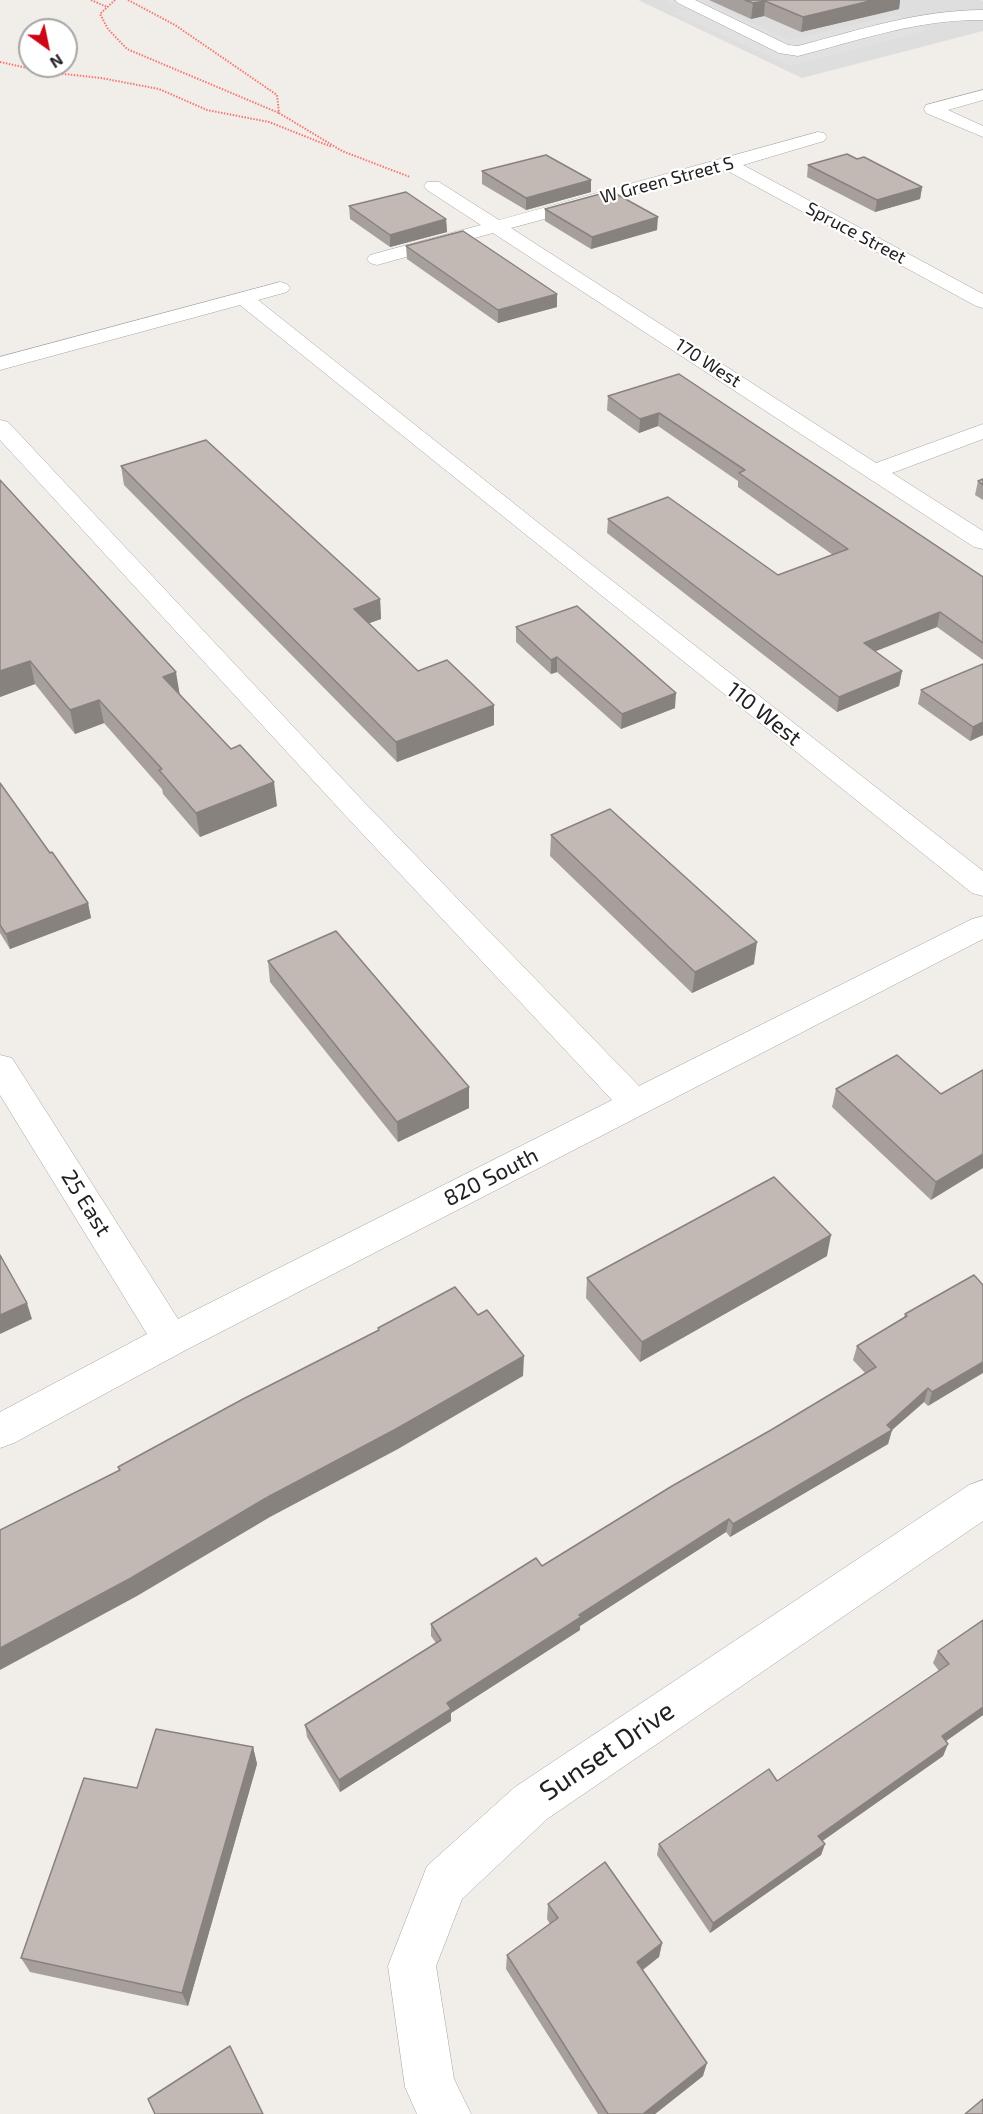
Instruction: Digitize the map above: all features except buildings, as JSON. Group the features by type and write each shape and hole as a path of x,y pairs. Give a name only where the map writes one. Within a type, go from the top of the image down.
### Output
{"street":[{"path":"683,0 785,50 798,51 912,22 962,14 983,15"},
{"path":"934,0 962,14"},
{"path":"983,95 932,109 983,132"},
{"name":"W Green Street S","path":"376,259 728,164 818,137"},
{"name":"Spruce Street","path":"728,164 983,302"},
{"name":"170 West","path":"433,186 983,542"},
{"path":"0,364 280,288"},
{"name":"110 West","path":"243,298 983,886"},
{"path":"0,427 353,807 635,1103"},
{"path":"875,471 983,431"},
{"name":"820 South","path":"0,1431 171,1340 983,926"},
{"name":"25 East","path":"0,1067 171,1340"},
{"name":"Sunset Drive","path":"446,2114 430,2087 412,1966 444,1883 531,1803 983,1498"}],"path":[{"path":"91,0 107,7"},
{"path":"115,0 100,14 108,29 128,49 279,113 342,151"},
{"path":"128,0 175,25 277,95 279,113"},
{"path":"0,62 46,72 101,78 159,89 207,110 269,123 433,186"}],"shaded area":[{"path":"638,0 981,0 983,1 983,31 802,78"},
{"path":"665,0 701,0 790,40 895,15 928,30 791,66 674,13 687,10"}]}
